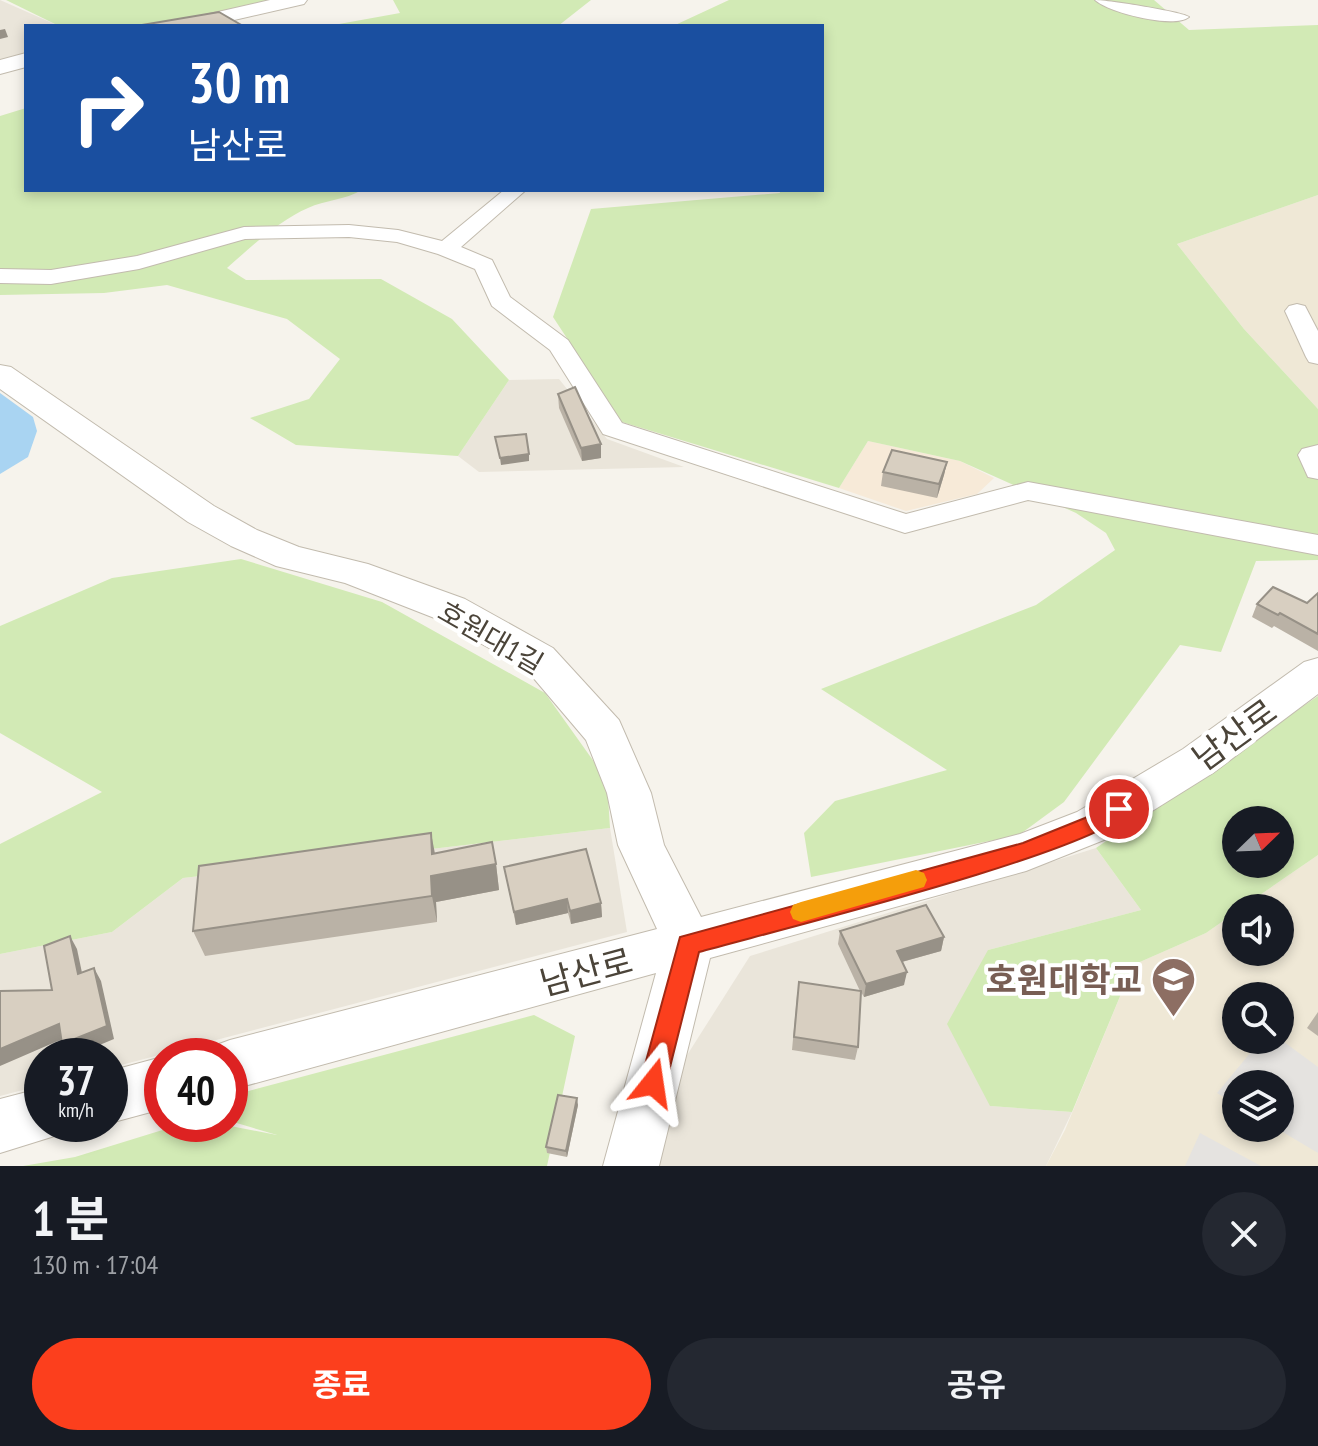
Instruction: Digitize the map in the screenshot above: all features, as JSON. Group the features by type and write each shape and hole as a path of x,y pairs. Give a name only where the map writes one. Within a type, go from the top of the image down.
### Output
{"street":[{"path":"190,24 297,0"},
{"path":"1103,0 1117,8 1181,17"},
{"path":"0,67 24,61"},
{"path":"446,249 514,192"},
{"path":"0,276 51,277 124,264 244,233 349,231 398,236 446,249 484,265 500,301 559,345 612,428 626,433 905,524 1028,491 1318,545"},
{"path":"1297,311 1318,357"},
{"name":"호원대1길","path":"0,374 194,509 244,538 289,557 355,573 451,609 539,658 604,732 629,793 641,845 689,944"},
{"path":"1318,453 1311,455 1318,471"},
{"name":"남산로","path":"248,1060 1026,852 1093,825 1198,761 1318,673"},
{"path":"631,1166 689,944"},
{"path":"0,1126 24,1120"}],"shaded area":[{"path":"0,0 54,24 24,24 24,60 0,66"},
{"path":"1318,195 1318,409 1244,329 1177,244"},
{"path":"559,379 607,439 684,467 479,472 458,456 509,380"},
{"path":"868,441 960,461 994,478 977,494 906,511 839,488"},
{"path":"610,828 627,932 224,1038 144,1038 144,1059 128,1063 128,1038 24,1038 24,1090 0,1096 0,954 112,932 183,878"},
{"path":"1096,848 1141,910 988,950 990,1106 1072,1112 1046,1166 644,1166 663,1093 750,956"},
{"name":"호원대학교","path":"1318,855 1318,1166 1046,1166 1065,1130 1133,965 1206,933 1222,922 1222,966 1294,966 1294,894 1261,894 1285,878 1294,878 1294,872"},
{"path":"1294,1049 1318,1067 1318,1153 1294,1139 1294,1070 1236,1070 1249,1054 1294,1054"},
{"path":"1200,1133 1261,1166 1185,1166"}],"green space":[{"path":"6,0 279,0 170,24 55,24"},
{"path":"393,0 591,0 561,24 339,24 400,13"},
{"path":"729,0 1154,0 1189,30 1318,25 1318,195 1177,244 1244,329 1318,409 1318,560 1256,561 1221,652 1180,645 1064,802 1019,835 811,877 804,833 835,801 947,770 821,689 1036,605 1115,550 1106,533 1076,513 960,461 868,441 839,488 622,422 553,317 591,209 780,192 824,192 824,24 677,24"},
{"path":"24,109 24,192 358,192 297,213 265,235 227,268 246,280 381,279 452,319 509,380 458,456 296,445 250,418 309,399 340,359 287,319 167,285 104,293 0,295 0,116"},
{"path":"241,559 382,602 545,693 607,780 610,828 183,878 112,932 0,954 0,844 102,792 0,733 0,626 112,578"},
{"path":"1318,696 1318,855 1294,872 1294,806 1222,806 1222,878 1285,878 1261,894 1222,894 1222,922 1206,933 1133,965 1072,1112 990,1106 947,1024 988,950 1141,910 1096,848"},
{"path":"534,1015 575,1036 547,1166 23,1166 75,1157 144,1136 144,1142 248,1142 248,1129 277,1135 248,1126 248,1091"}],"water":[{"path":"0,393 33,417 37,431 28,457 0,474"}],"building":[{"path":"219,12 240,24 148,24"},
{"path":"575,387 601,444 581,448 558,394"},
{"path":"526,434 529,454 500,458 495,437"},
{"path":"892,450 947,462 939,484 883,472"},
{"path":"1273,587 1307,603 1318,593 1318,634 1257,604"},
{"path":"431,833 432,854 492,842 496,864 431,876 432,896 193,931 199,866"},
{"path":"586,849 601,903 570,911 567,899 514,912 504,867"},
{"path":"926,905 944,937 897,951 907,972 866,984 840,931"},
{"path":"70,936 78,974 94,968 107,1026 77,1038 61,1038 59,1024 0,1049 0,991 52,990 44,946"},
{"path":"799,982 861,991 858,1047 794,1037"},
{"path":"558,1095 577,1098 566,1151 546,1147"}],"slow traffic":[{"path":"801,912 916,880"}],"place":[{"name":"호원대학교","path":"1173,1018"}],"route":[{"path":"653,1083 689,944 1026,852 1093,825 1119,809"}]}
